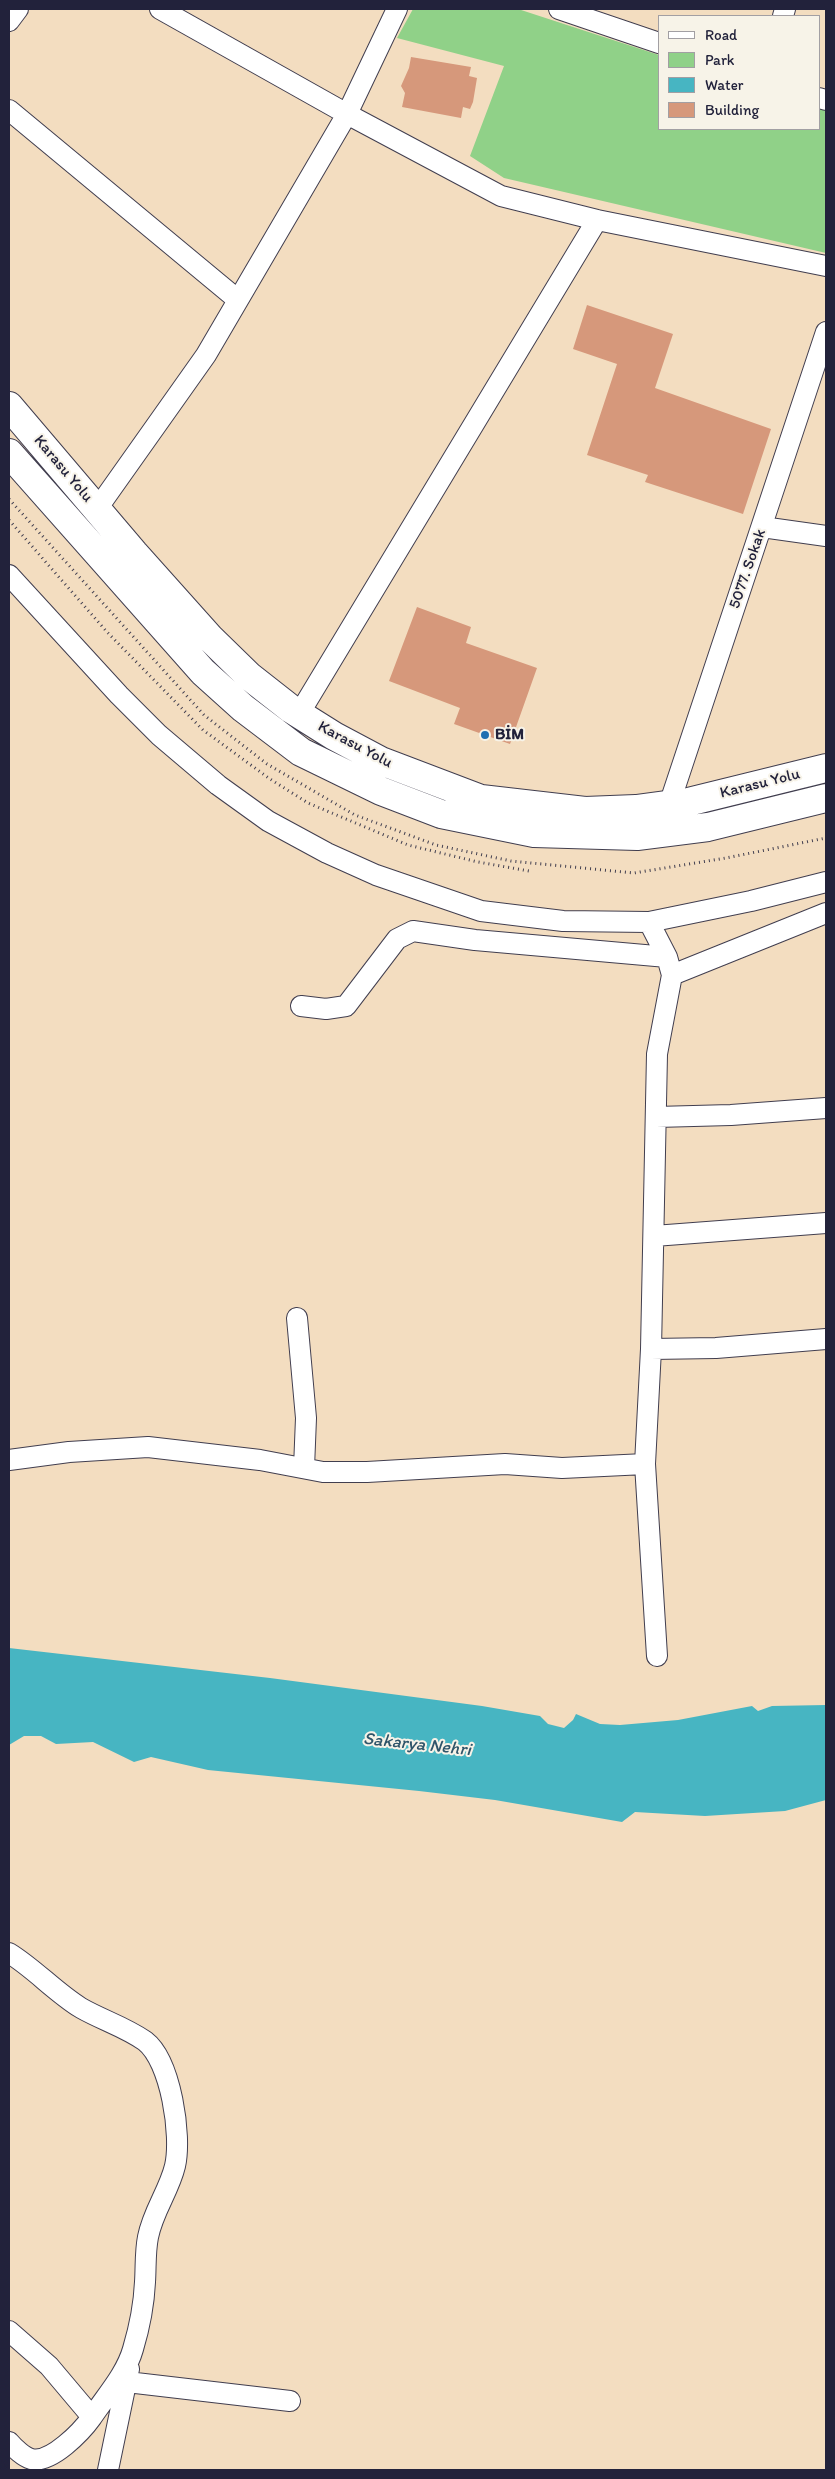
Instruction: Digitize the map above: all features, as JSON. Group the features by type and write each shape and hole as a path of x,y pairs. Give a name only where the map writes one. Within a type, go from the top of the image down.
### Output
{"highway":[{"name":"Karasu Yolu","path":"9,406 210,638 249,676 299,714 334,736 381,761 481,799 585,811 636,809 688,802 826,768"},
{"name":"Karasu Yolu","path":"9,453 203,672 243,708 301,752 381,791 441,814 534,833 637,836 708,828 826,798"}],"street":[{"path":"9,21 18,9"},
{"path":"160,9 347,114 500,196 597,220 826,266"},
{"path":"97,509 206,355 347,114 397,9"},
{"path":"559,9 658,43"},
{"path":"9,110 238,300"},
{"path":"299,714 597,220"},
{"name":"5077. Sokak","path":"669,804 826,332"},
{"path":"762,527 826,536"},
{"path":"9,575 119,695 159,735 218,785 261,816 327,853 376,875 481,911 563,922 649,922 751,901 826,882"},
{"path":"301,1006 326,1010 346,1006 397,939 413,931 670,966 826,913"},
{"path":"649,922 670,966 657,1054 654,1236 645,1464 657,1656"},
{"path":"656,1117 731,1115 826,1108"},
{"path":"654,1236 826,1224"},
{"path":"297,1318 306,1418 304,1468"},
{"path":"650,1349 716,1348 826,1339"},
{"path":"9,1460 69,1452 148,1447 260,1460 323,1472 367,1472 505,1464 562,1468 645,1464"},
{"path":"9,1953 26,1963 81,2008 131,2032 147,2043 161,2065 174,2100 178,2146 175,2167 151,2222 147,2244 145,2285 108,2470"},
{"path":"9,2331 49,2366 92,2417"},
{"path":"9,2442 31,2459 44,2458 79,2434 120,2377 133,2350"},
{"path":"126,2382 290,2401"}],"green space":[{"path":"413,9 518,9 658,55 658,130 820,130 820,108 826,110 826,253 504,178 470,156 504,66 397,38"}],"water":[{"name":"Sakarya Nehri","path":"9,1648 270,1678 482,1706 540,1716 548,1724 564,1728 573,1720 576,1714 600,1724 620,1725 678,1720 752,1706 758,1711 772,1706 826,1705 826,1800 785,1811 705,1816 635,1812 622,1822 495,1800 208,1770 151,1757 134,1762 93,1742 56,1744 41,1736 24,1736 9,1745"}],"building":[{"path":"411,57 471,67 469,76 477,78 473,102 470,109 463,107 461,118 402,107 405,93 401,86 409,68"},
{"path":"587,305 673,334 655,388 771,429 743,514 645,482 648,475 587,455 617,364 573,349"},
{"path":"417,607 471,627 466,643 537,668 510,744 454,724 460,708 389,681"}],"place":[{"name":"BİM","path":"485,735"}]}
